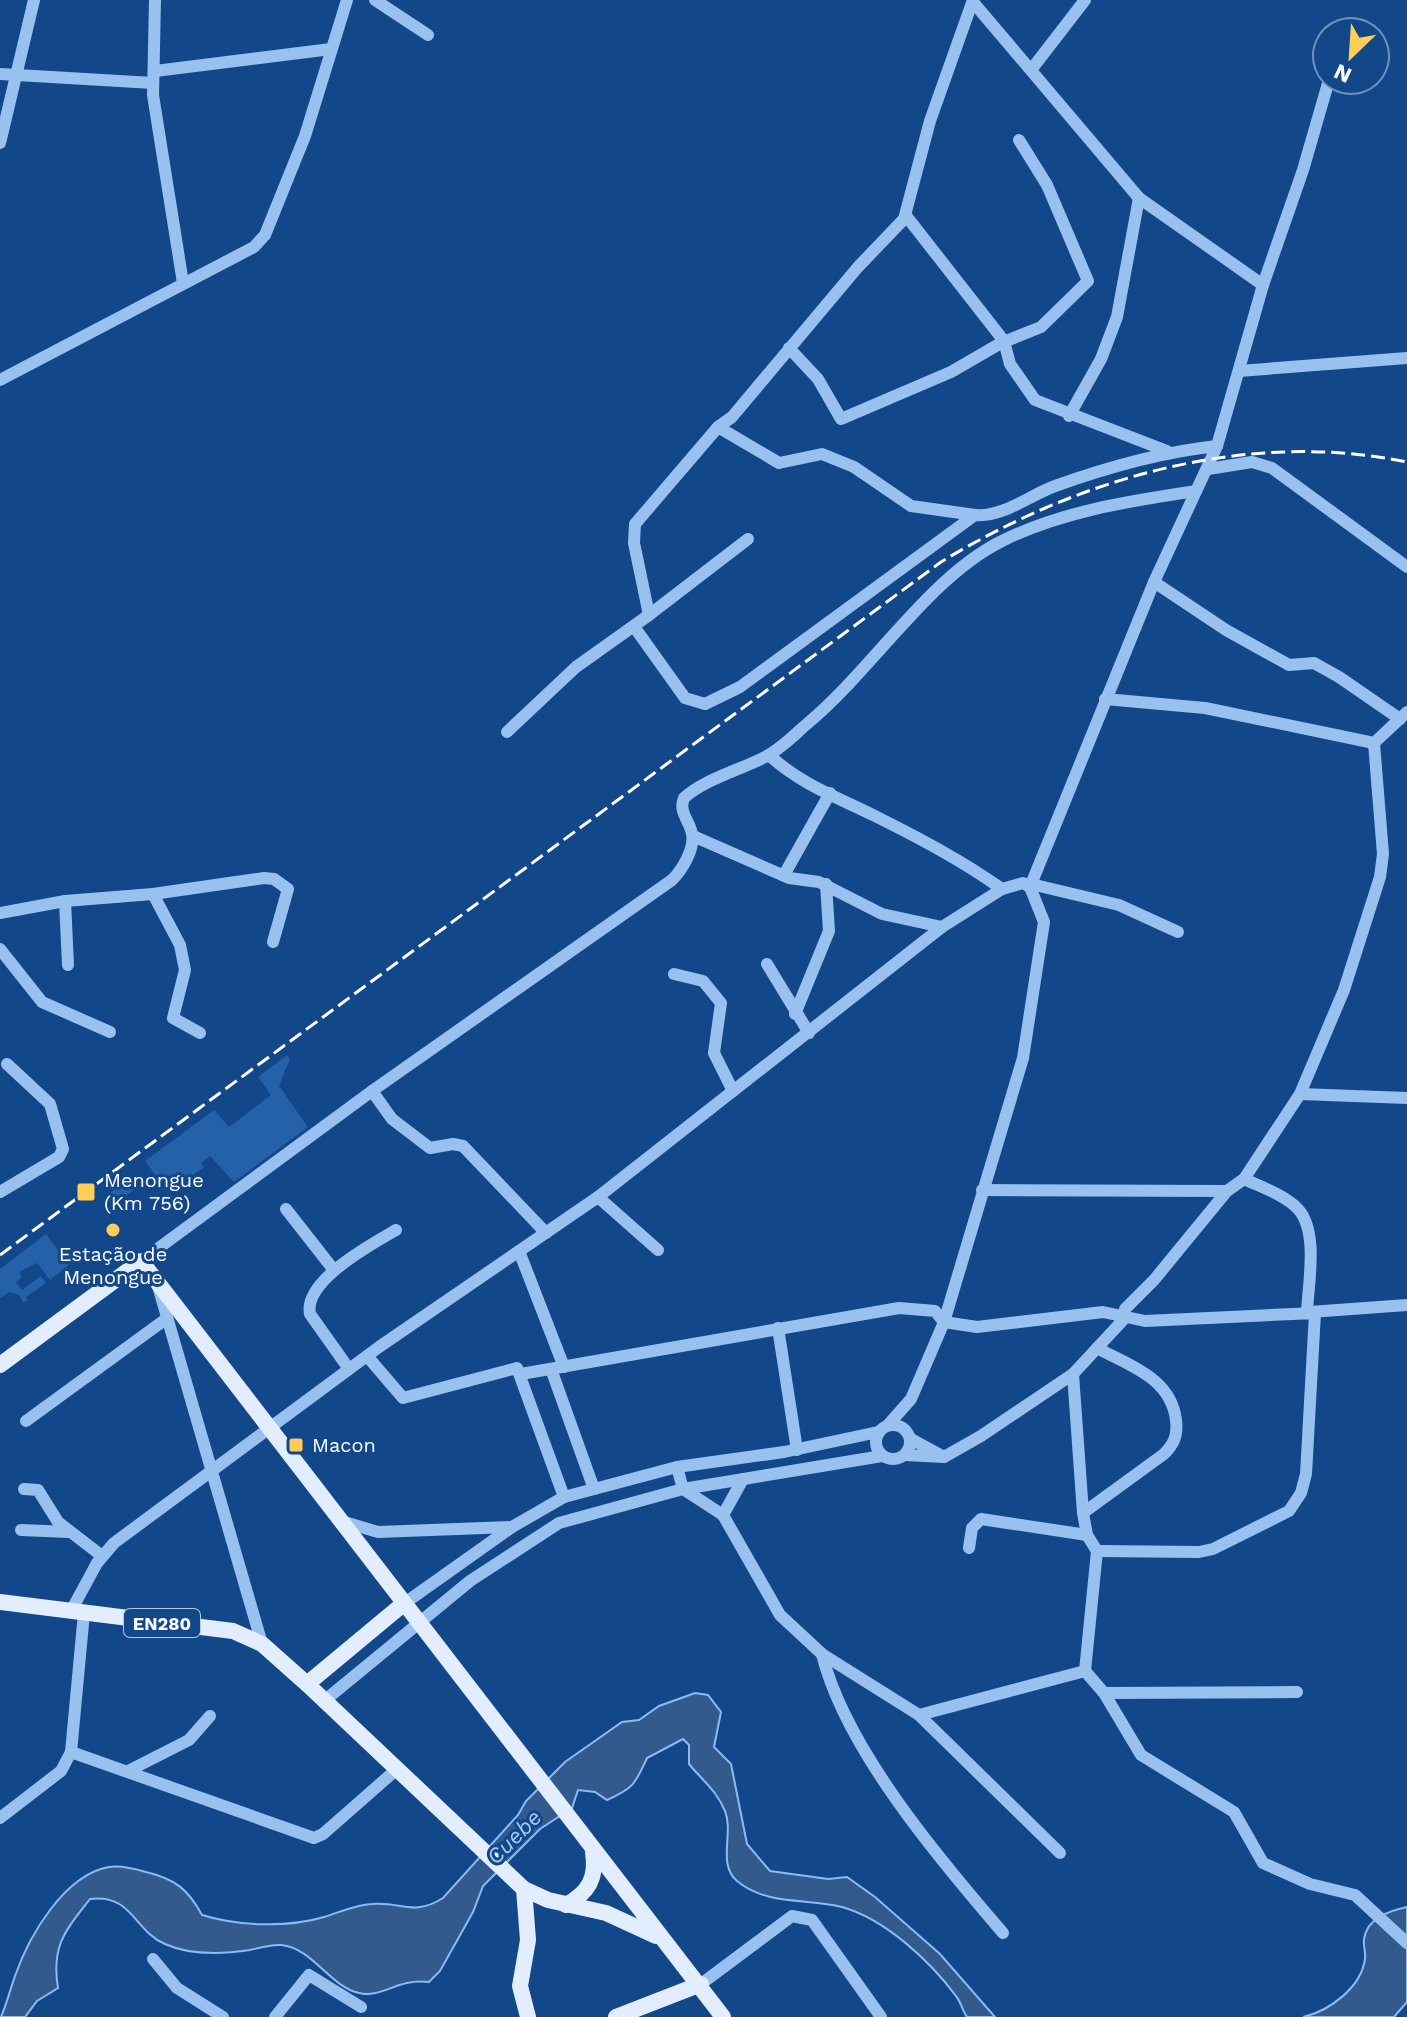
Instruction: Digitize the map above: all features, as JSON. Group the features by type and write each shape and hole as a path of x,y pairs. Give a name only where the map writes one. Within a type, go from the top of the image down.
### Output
{"main road":[{"path":"0,1365 141,1261 402,1605 307,1684"},
{"name":"EN280","path":"0,1602 233,1631 262,1644 524,1889 566,1905 606,1913 663,1939"},
{"name":"EN280","path":"402,1605 593,1851 701,1984 723,2017"},
{"path":"566,1905 579,1898 593,1880 596,1870 593,1851"},
{"path":"524,1889 528,1940 520,1986 528,2017"},
{"path":"616,2017 701,1984"}],"street":[{"path":"0,143 34,0"},
{"path":"155,0 156,124 183,283"},
{"path":"0,380 183,283 241,256 265,235 305,136 347,0"},
{"path":"375,0 428,35"},
{"path":"1031,70 1085,0"},
{"path":"973,1 1139,198 1263,285"},
{"path":"649,615 634,543 635,524 718,427 732,417 858,267 904,219 930,121 973,1"},
{"path":"0,74 16,77 154,77 331,49"},
{"path":"882,1456 876,1445 883,1429 911,1399 944,1322 1023,1058 1044,922 1030,885 1154,582 1217,446 1263,285 1324,96"},
{"path":"789,348 818,379 841,419 951,372 1001,343 1041,327 1088,281 1047,185 1019,140"},
{"path":"1069,416 1097,369 1117,317 1139,198"},
{"path":"904,219 907,217 1004,341 1001,343 1010,364 1035,400 1069,416 1167,451"},
{"path":"1239,371 1407,358"},
{"path":"718,427 779,463 822,454 854,467 911,506 987,516 1054,487 1167,451 1217,446"},
{"path":"1208,469 1252,462 1272,468 1407,567"},
{"path":"141,1261 372,1091 672,880 686,860 693,836 682,808 684,798 769,755 846,691 934,594 1001,541 1055,519 1196,491"},
{"path":"635,628 685,698 705,704 740,687 975,515"},
{"path":"507,732 576,667 635,628 748,539"},
{"path":"1154,582 1226,630 1289,665 1310,663 1327,670 1403,715 1374,743"},
{"path":"1105,699 1205,708 1374,743"},
{"path":"324,1701 416,1622 496,1563 559,1523 683,1489 882,1456 893,1460 905,1455 944,1457 1073,1374 1124,1319 1125,1309 1154,1280 1227,1191 1244,1179 1300,1094 1344,990 1380,877 1383,854 1374,743"},
{"path":"769,755 810,787 830,793 952,855 1002,889"},
{"path":"784,875 830,793"},
{"path":"693,836 784,875 826,884 882,914 942,927"},
{"path":"0,913 65,901 274,879 287,885 288,892 273,942"},
{"path":"0,1818 61,1771 71,1752 78,1612 102,1556 114,1543 268,1427 598,1197 942,927 1002,889 1023,883 1119,905 1178,932"},
{"path":"795,1014 829,931 826,884"},
{"path":"153,894 180,945 185,970 173,1018 200,1033"},
{"path":"65,901 68,965"},
{"path":"0,949 42,1002 110,1032"},
{"path":"767,964 809,1033"},
{"path":"674,974 703,981 721,1003 714,1053 733,1091"},
{"path":"0,1192 59,1157 63,1149 50,1104 7,1064"},
{"path":"372,1091 392,1119 430,1148 453,1144 463,1146 546,1233"},
{"path":"1300,1094 1407,1098"},
{"path":"1097,1551 1199,1552 1225,1544 1289,1511 1301,1493 1306,1474 1311,1313 1308,1233 1302,1215 1288,1201 1244,1179"},
{"path":"982,1190 1227,1191"},
{"path":"598,1197 658,1250"},
{"path":"286,1209 333,1269"},
{"path":"349,1369 309,1309 333,1269 396,1230"},
{"path":"519,1251 594,1489"},
{"path":"156,1281 262,1644"},
{"path":"521,1374 899,1308 935,1311 944,1322 977,1327 1103,1312 1124,1319 1158,1321 1407,1305"},
{"path":"26,1421 166,1319"},
{"path":"778,1328 790,1451 787,1474"},
{"path":"1083,1513 1174,1445 1177,1425 1174,1407 1159,1382 1097,1348"},
{"path":"367,1356 403,1398 517,1368 564,1497"},
{"path":"1073,1374 1083,1513 1087,1535 1097,1551 1085,1671 1104,1693 1141,1755 1234,1812 1263,1863 1310,1884 1355,1895 1407,1943"},
{"path":"905,1455 910,1436 911,1399"},
{"path":"402,1605 512,1527 564,1497 677,1467 790,1451 900,1426 910,1436 944,1457"},
{"path":"677,1467 683,1489 723,1515 780,1615 822,1654 919,1715 1060,1853"},
{"path":"723,1515 743,1479"},
{"path":"24,1489 38,1490 56,1520 102,1556"},
{"path":"549,1505 559,1523"},
{"path":"969,1548 972,1528 981,1519 1087,1535"},
{"path":"337,1520 378,1532 512,1527"},
{"path":"21,1530 69,1532"},
{"path":"358,1547 378,1532"},
{"path":"822,1654 831,1689 874,1762 1003,1933"},
{"path":"339,1658 354,1674"},
{"path":"919,1715 1085,1671"},
{"path":"1104,1693 1297,1692"},
{"path":"130,1770 189,1740 210,1716"},
{"path":"71,1752 130,1770 314,1838 323,1834 397,1769"},
{"path":"701,1984 792,1916 804,1916 812,1920 881,2017"},
{"path":"153,1959 177,1988 223,2017"},
{"path":"275,2017 309,1975 361,2007"}],"shaded area":[{"path":"287,1055 290,1059 279,1086 308,1127 234,1182 210,1156 201,1163 204,1167 169,1193 145,1161 214,1110 229,1127 271,1095 258,1077"},
{"path":"134,1176 140,1178 141,1185 116,1203 110,1203 109,1194"},
{"path":"46,1234 69,1265 50,1280 37,1263 19,1272 22,1277 16,1282 22,1290 41,1276 46,1283 26,1297 28,1301 23,1302 19,1295 10,1292 0,1298 0,1269"}],"water":[{"name":"Cuebe","path":"695,1693 708,1695 721,1712 714,1747 731,1764 747,1844 770,1871 828,1879 847,1877 875,1897 940,1954 995,2017 967,2017 958,1998 933,1969 905,1943 874,1921 829,1904 774,1898 737,1881 728,1866 725,1811 714,1792 689,1764 689,1745 683,1739 647,1758 633,1784 616,1796 607,1800 595,1792 578,1790 572,1808 540,1829 483,1886 473,1912 440,1971 429,1982 408,1983 375,1993 359,1993 339,1983 302,1953 281,1945 218,1953 185,1951 154,1938 132,1914 115,1902 90,1899 73,1920 58,1950 58,1988 37,2001 25,2017 1,2017 21,1960 39,1926 63,1894 93,1872 118,1867 156,1875 180,1886 202,1915 247,1923 310,1921 372,1904 423,1907 443,1898 518,1815 526,1801 565,1762 622,1722 639,1720 659,1706"},
{"path":"1407,1907 1407,2002 1394,2017 1303,2017 1333,2004 1350,1989 1362,1970 1364,1939 1369,1926 1386,1913"}],"railway":[{"path":"0,1255 941,562 994,532 1049,506 1107,485 1165,468 1225,457 1286,452 1346,453 1407,462"}],"place":[{"name":"Menongue (Km 756)","path":"86,1192"},
{"name":"Estação de Menongue","path":"113,1230"},
{"name":"Macon","path":"296,1445"}]}
